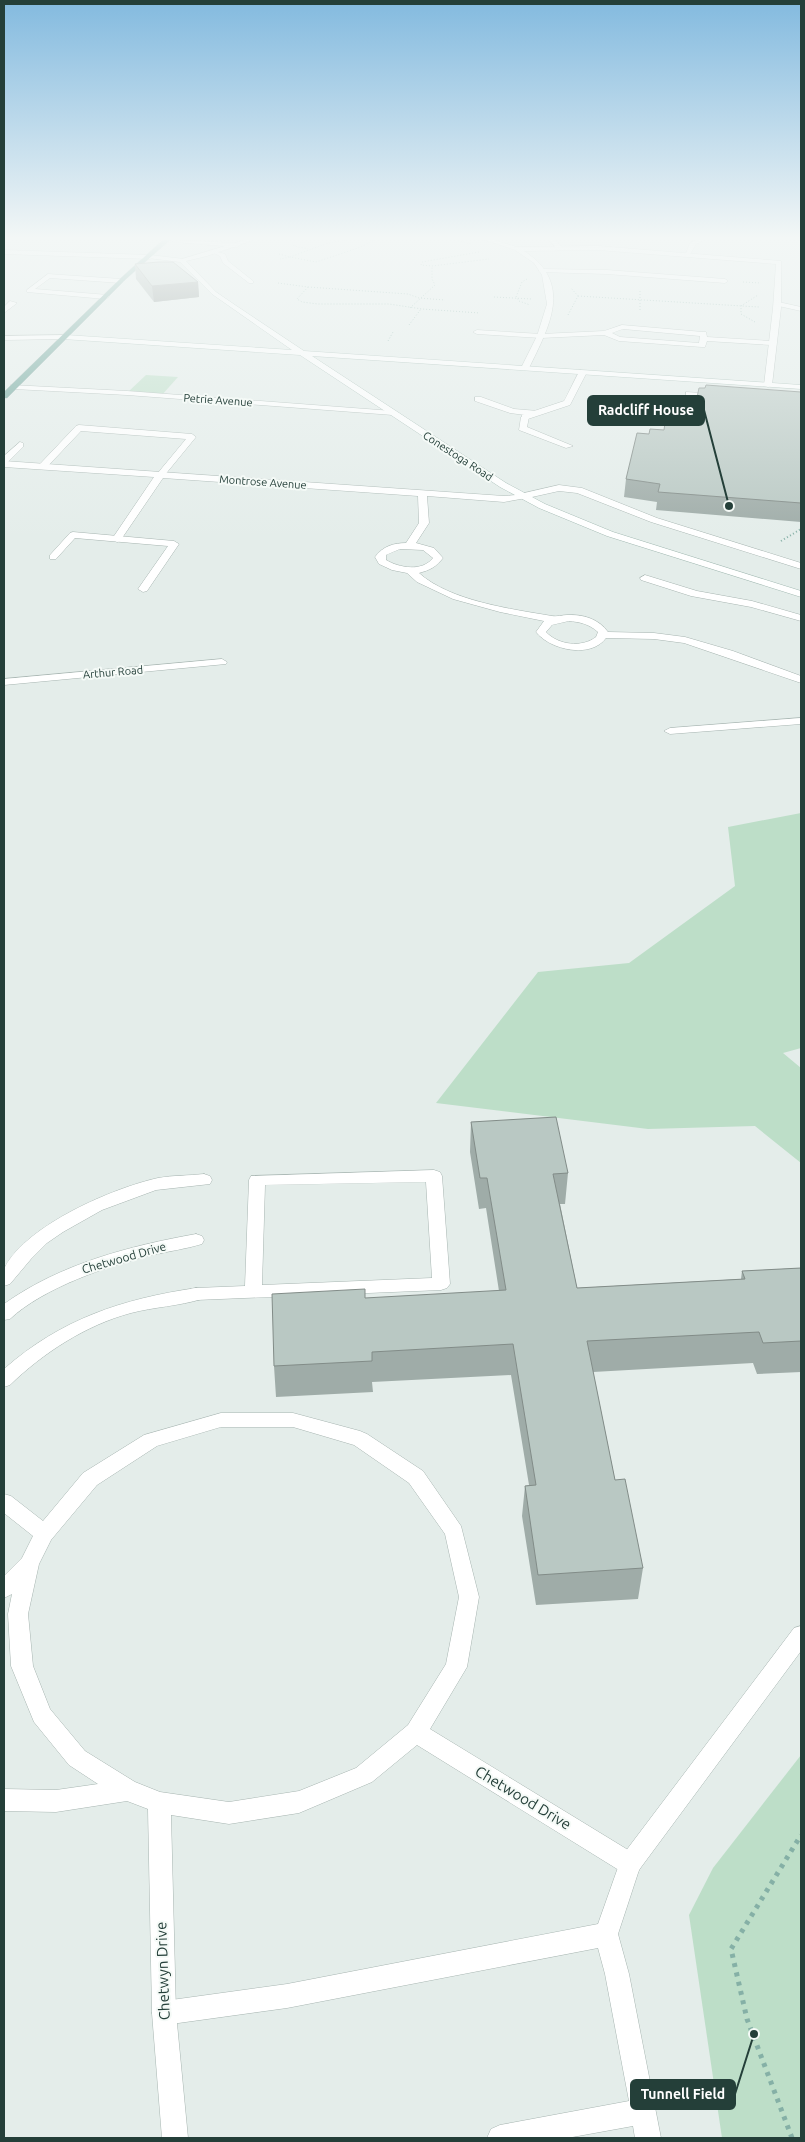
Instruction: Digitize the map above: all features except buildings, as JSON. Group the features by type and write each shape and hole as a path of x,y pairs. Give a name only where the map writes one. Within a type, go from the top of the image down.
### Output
{"main road":[{"path":"4,396 63,340"}],"street":[{"path":"112,340 583,372 767,388 801,387"},
{"name":"Conestoga Road","path":"282,340 523,496 592,527 801,594"},
{"path":"525,368 539,340"},
{"path":"633,340 702,345 704,340"},
{"path":"720,340 772,343"},
{"path":"767,388 772,340"},
{"path":"569,446 522,428 525,417 567,402 583,372"},
{"name":"Petrie Avenue","path":"14,387 127,393 393,413"},
{"path":"689,394 727,396"},
{"path":"478,399 513,411 537,413"},
{"path":"42,466 78,428 192,437 161,474 117,539"},
{"path":"4,462 20,445"},
{"name":"Montrose Avenue","path":"4,462 504,499 559,488 579,490 654,520 801,566"},
{"path":"410,546 424,523 422,493"},
{"path":"53,557 73,535 174,544 143,589"},
{"path":"410,546 430,549 436,553 438,558 436,562 429,566 409,570 388,566 382,562 380,557 389,549 410,546"},
{"path":"409,570 416,578 456,596 520,614 557,620 575,619 592,622 603,632 602,637 596,642 586,645 562,646 544,638 541,632 542,627 557,620"},
{"path":"645,578 695,594 752,604 801,618"},
{"path":"601,635 646,635 684,640 801,680"},
{"name":"Arthur Road","path":"4,682 222,662"},
{"path":"670,731 801,721"},
{"path":"4,1380 44,1348 83,1322 159,1299 196,1294 253,1292 441,1284 434,1176 257,1180 253,1292"},
{"path":"4,1280 28,1250 63,1224 93,1206 133,1192 173,1182 204,1180"},
{"name":"Chetwood Drive","path":"4,1314 50,1283 95,1264 168,1245 196,1240"},
{"path":"221,1420 293,1420 360,1439 416,1478 454,1532 469,1597 456,1668 416,1732 364,1774 299,1802 229,1812 160,1803 127,1790 77,1758 42,1715 22,1666 18,1614 29,1564 44,1534 90,1479 151,1440 221,1420"},
{"path":"4,1502 44,1534"},
{"path":"4,1589 29,1564"},
{"path":"648,2138 617,1974 606,1934 630,1864 801,1635"},
{"name":"Chetwood Drive","path":"416,1732 630,1864"},
{"path":"4,1800 56,1801 127,1790"},
{"name":"Chetwyn Drive","path":"160,1803 164,2013 175,2138"},
{"path":"164,2013 288,1996 606,1934"},
{"path":"500,2138 644,2111"}],"path":[{"path":"386,346 389,340"},
{"path":"792,2138 747,2018 731,1949 801,1835"}],"green space":[{"path":"146,375 178,377 161,396 127,393"},
{"path":"801,813 801,1048 783,1053 801,1068 801,1163 755,1126 648,1129 436,1103 538,972 629,963 735,886 728,827"},
{"path":"801,1755 801,2138 722,2138 689,1915 713,1868"}],"place":[{"name":"Radcliff House","path":"729,506"},
{"name":"Tunnell Field","path":"754,2034"}]}
